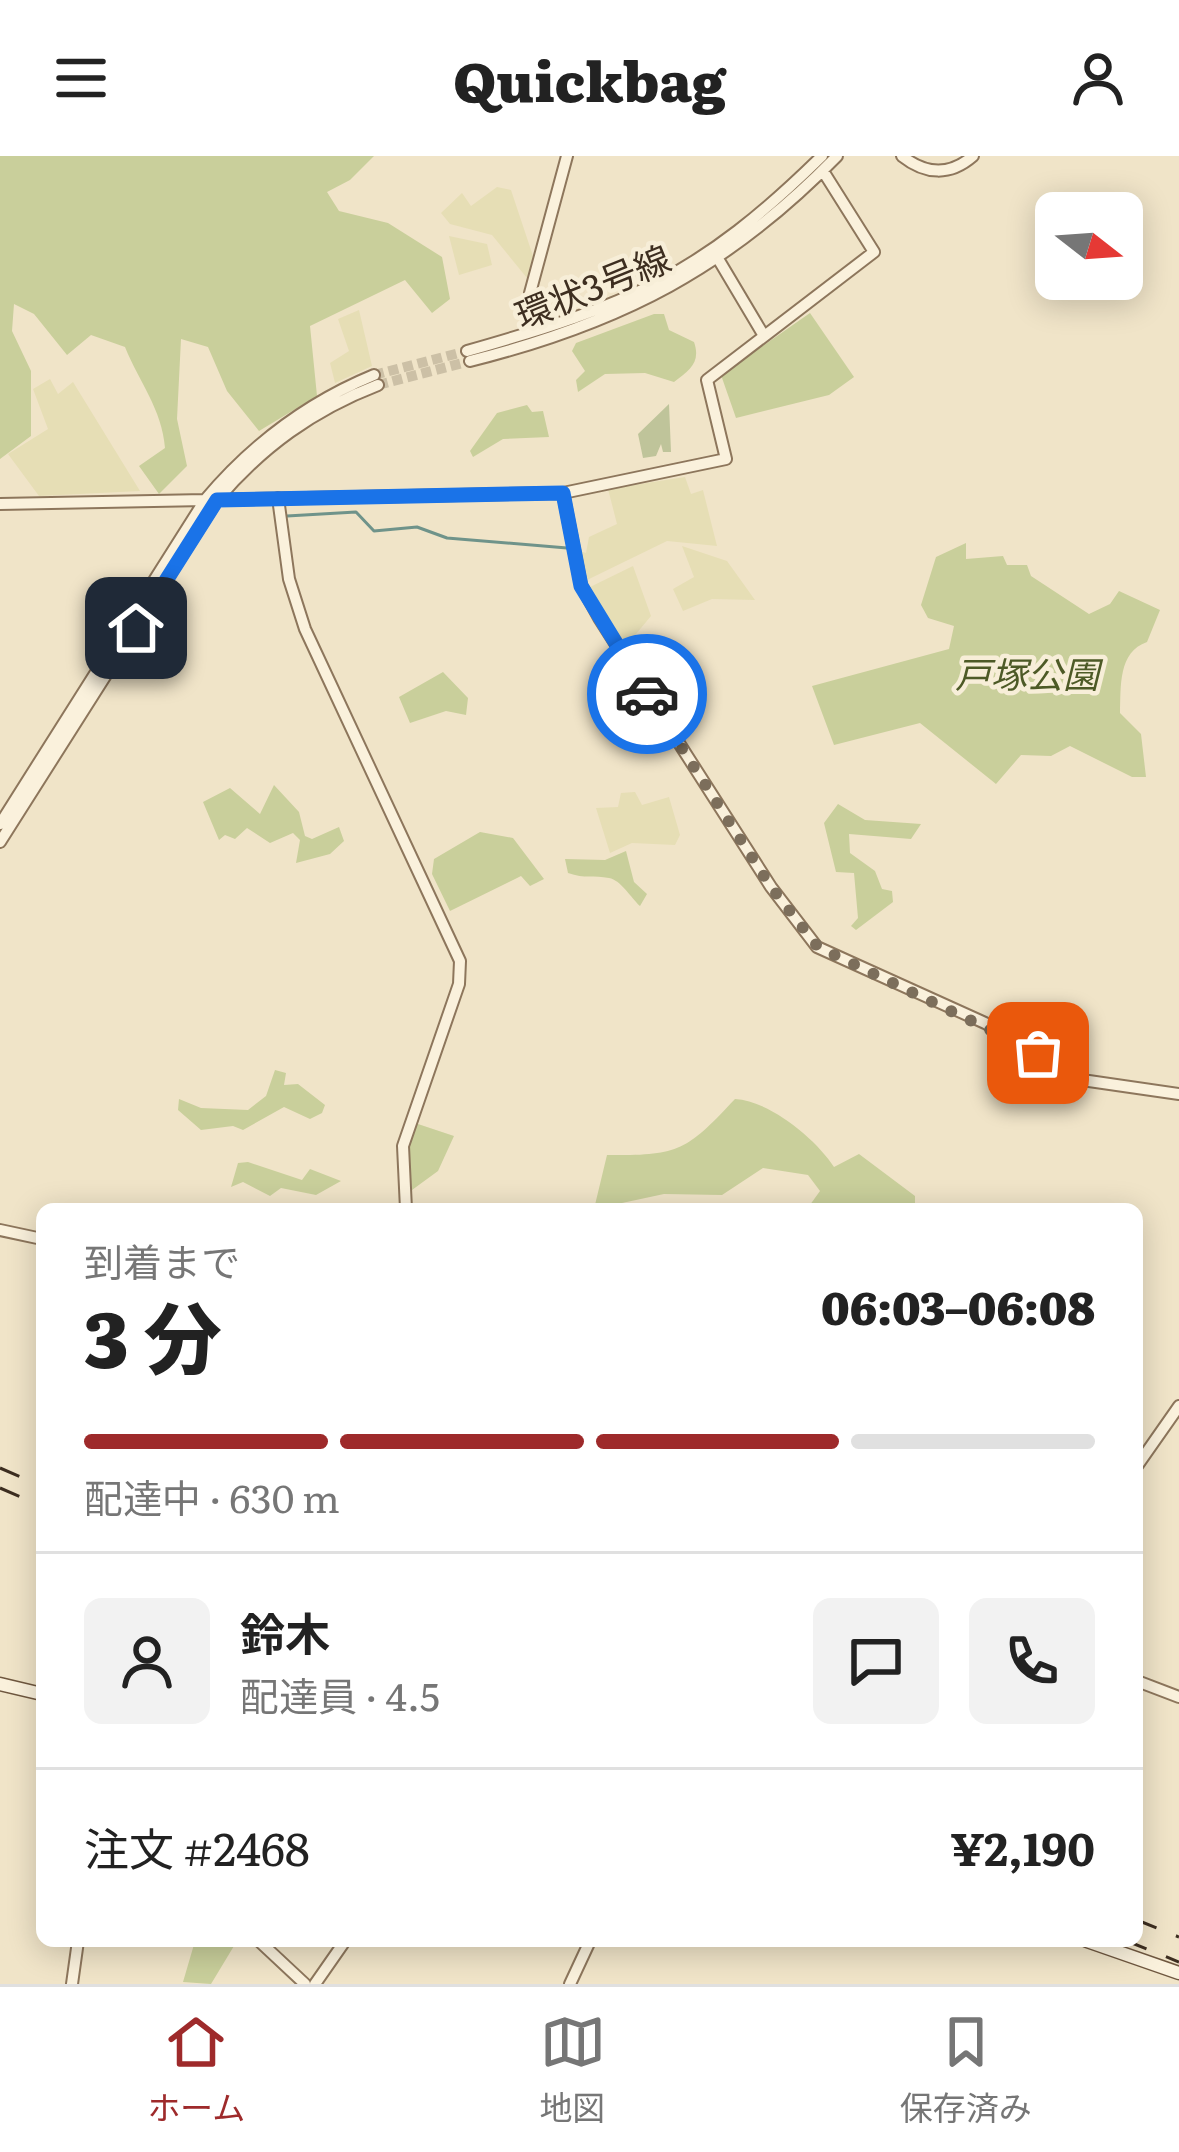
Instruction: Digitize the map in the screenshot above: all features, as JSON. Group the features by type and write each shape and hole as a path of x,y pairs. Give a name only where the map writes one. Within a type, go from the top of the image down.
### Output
{"main road":[{"path":"0,1684 36,1693"},
{"path":"1104,1947 1179,1973"}],"street":[{"path":"530,293 567,156"},
{"path":"902,156 935,172 955,169 973,156"},
{"name":"環状3号線","path":"469,356 658,296 823,171 831,157"},
{"name":"環状3号線","path":"716,256 831,157"},
{"path":"0,504 563,493 726,458 707,380 874,252 823,171"},
{"path":"716,256 764,336"},
{"path":"0,824 211,500 292,429 376,380"},
{"path":"563,493 581,586 771,887 818,947 998,1030 1082,1080 1179,1094"},
{"path":"278,498 290,579 305,629 460,961 459,984 403,1146 406,1203"},
{"path":"0,842 211,500"},
{"path":"0,1230 36,1237"},
{"path":"1143,1457 1179,1406"},
{"path":"1143,1683 1179,1697"},
{"path":"72,1984 77,1947"},
{"path":"265,1947 305,1984"},
{"path":"315,1984 342,1947"},
{"path":"570,1984 587,1947"}],"shaded area":[{"path":"497,187 511,190 533,256 527,278 492,235 450,224 441,213 462,193 471,206"},
{"path":"449,236 487,244 492,265 459,275"},
{"path":"359,310 372,366 335,383 330,363 349,351 338,319"},
{"path":"50,379 58,394 73,382 140,491 39,496 8,454 48,429 33,389"},
{"path":"685,477 691,494 703,490 717,546 667,541 587,580 580,551 586,553 589,537 617,524 608,489"},
{"path":"682,546 727,561 755,600 712,599 683,611 673,589 694,577"},
{"path":"633,566 651,616 626,646 588,588"},
{"path":"635,792 642,805 669,797 680,835 675,845 632,843 610,853 596,808 618,807 621,793"}],"green space":[{"path":"0,156 374,156 350,180 327,192 339,211 388,223 442,257 450,299 432,313 405,280 310,326 317,396 259,431 227,391 208,347 181,339 177,419 187,466 159,494 139,466 165,448 163,434 125,347 91,335 67,355 34,314 14,304 12,331 31,371 31,436 0,459"},
{"path":"810,313 854,377 829,395 736,418 721,375"},
{"path":"664,314 669,330 694,342 696,355 689,369 674,382 645,373 605,374 578,392 576,380 585,371 572,351 576,343"},
{"path":"669,404 671,452 663,452 661,444 656,456 643,458 638,434"},
{"path":"527,405 532,412 543,411 549,437 503,439 473,457 470,451 497,413"},
{"name":"戸塚公園","path":"966,543 966,559 1003,556 1007,565 1027,565 1031,576 1089,614 1110,604 1119,591 1160,610 1147,642 1126,662 1121,681 1120,713 1141,734 1146,777 1132,777 1070,746 1051,756 1021,755 996,784 920,723 834,745 812,686 949,649 954,626 928,618 921,605 936,557"},
{"path":"443,672 468,698 466,715 446,711 410,723 399,697"},
{"path":"274,785 299,812 305,836 312,839 339,827 344,841 330,854 296,863 300,840 293,833 270,843 247,828 235,839 225,835 219,840 203,802 230,788 260,814"},
{"path":"838,804 865,820 921,824 911,839 849,834 850,853 875,871 882,889 892,891 893,902 856,930 851,926 858,918 854,873 836,872 824,823"},
{"path":"480,832 513,838 544,879 530,886 521,876 450,911 432,874 434,859"},
{"path":"626,851 634,882 647,894 640,906 613,879 568,873 565,859 605,860"},
{"path":"275,1070 286,1073 284,1085 298,1084 325,1105 322,1113 310,1119 284,1107 243,1130 233,1126 201,1130 178,1110 179,1099 201,1108 248,1110 266,1096"},
{"path":"735,1099 749,1101 791,1123 834,1167 859,1154 915,1196 915,1203 811,1203 820,1191 808,1175 763,1168 722,1195 664,1194 595,1203 607,1155 667,1151 705,1129"},
{"path":"415,1123 454,1136 438,1171 412,1190 407,1149"},
{"path":"238,1163 302,1180 310,1169 341,1181 316,1195 281,1188 270,1196 243,1182 231,1187"},
{"path":"193,1947 233,1947 211,1984 183,1982"}],"waterway":[{"path":"287,516 356,512 374,531 417,527 447,538 567,548"}],"tunnel":[{"path":"374,375 467,351"},
{"path":"378,385 470,361"}],"railway":[{"path":"0,1468 36,1483"},
{"path":"0,1488 36,1503"},
{"path":"1143,1922 1179,1937"},
{"path":"1142,1947 1179,1962"}],"way so far":[{"path":"647,694 771,887 818,947 985,1023 1038,1053"}],"route":[{"path":"136,628 217,500 563,493 581,586 647,694"}]}
